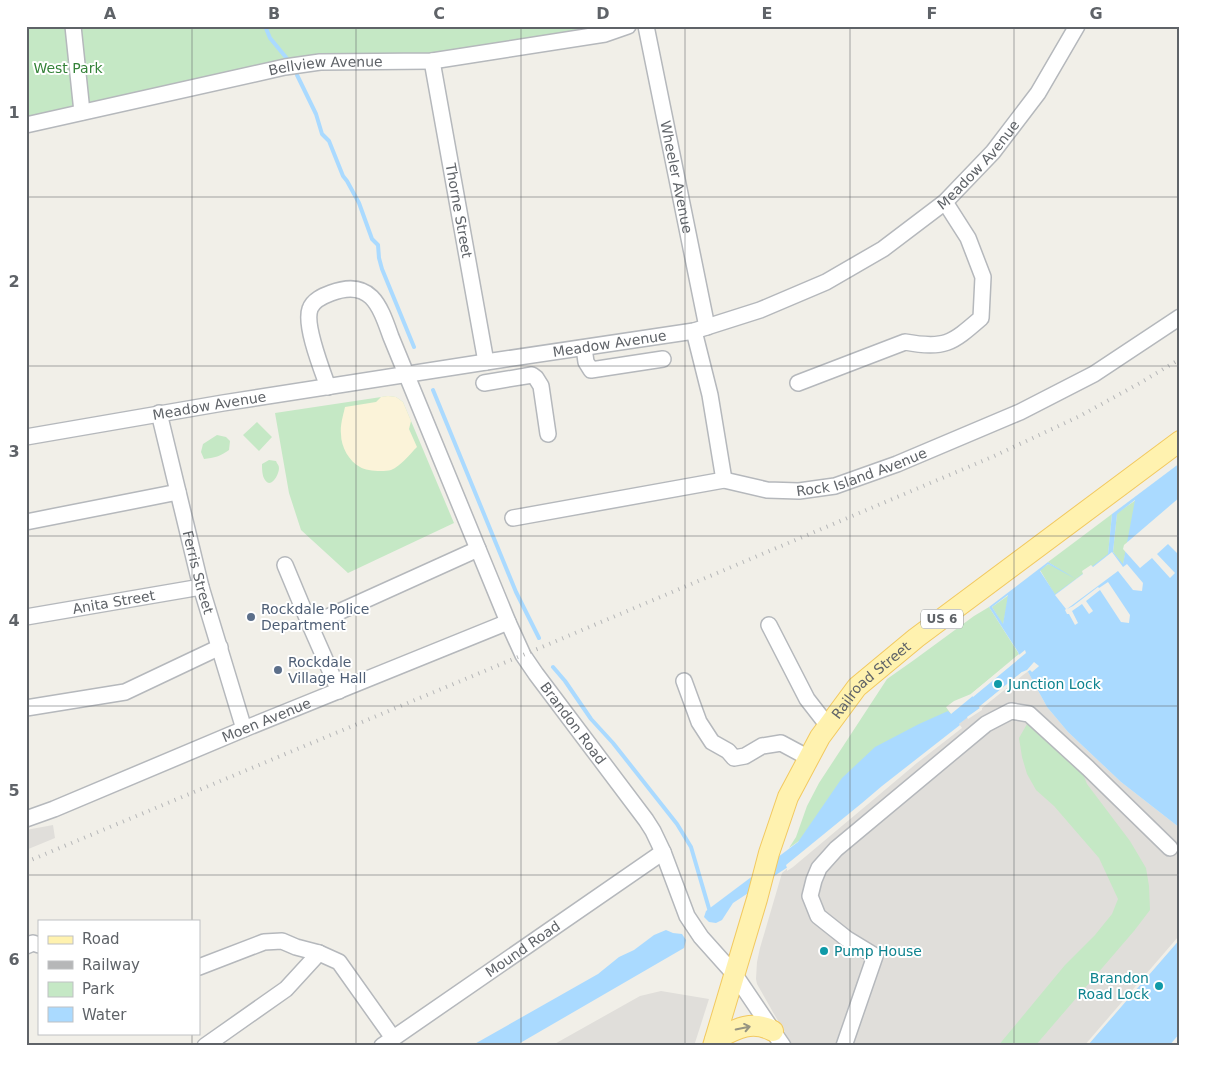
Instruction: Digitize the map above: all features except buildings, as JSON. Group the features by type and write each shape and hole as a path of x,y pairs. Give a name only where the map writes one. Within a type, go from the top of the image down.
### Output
{"main road":[{"name":"Railroad Street","path":"735,975 769,853 788,797 820,737 856,687 916,638 1180,441"},
{"name":"US 6","path":"714,1043 735,975"},
{"path":"714,1043 740,1027 755,1026 767,1028 778,1038"}],"street":[{"path":"73,26 82,112"},
{"name":"Bellview Avenue","path":"26,125 285,67 311,63 353,61 432,61 605,34 628,26"},
{"name":"Wheeler Avenue","path":"646,26 700,329 724,480"},
{"name":"Meadow Avenue","path":"26,437 407,374 700,329 760,310 826,282 882,249 945,202 993,152 1038,93 1077,26"},
{"name":"Thorne Street","path":"432,61 486,362"},
{"path":"798,383 905,342 922,345 940,345 958,338 981,318 983,277 968,238 945,202"},
{"name":"Brandon Road","path":"328,387 312,338 309,323 310,310 314,302 338,290 353,289 365,292 375,300 383,315 523,655 646,820 663,852 687,916 701,936 735,975 778,1038"},
{"name":"Rock Island Avenue","path":"514,518 724,480 767,490 799,491 834,486 897,464 1020,412 1094,374 1180,317"},
{"path":"584,348 586,362 591,370 663,359"},
{"path":"519,357 522,377"},
{"path":"484,383 532,375 536,378 540,386 548,434"},
{"name":"Ferris Street","path":"158,414 201,587 244,730"},
{"path":"26,522 178,492"},
{"path":"310,625 478,549"},
{"path":"286,565 339,691"},
{"name":"Anita Street","path":"26,617 201,587"},
{"name":"Moen Avenue","path":"26,820 508,622"},
{"path":"770,625 807,699 828,726"},
{"path":"26,708 125,692 220,648"},
{"path":"684,681 700,722 712,742 728,751 734,758 745,756 762,746 781,742 809,758"},
{"path":"844,1046 875,956 847,939 818,916 810,896 814,880 820,868 836,849 986,724 1011,711 1030,714 1170,848"},
{"name":"Mound Road","path":"388,1042 663,852"},
{"path":"200,967 264,942 282,941 339,962 388,1042"},
{"path":"26,946 33,943 38,945"},
{"path":"205,1046 286,989 319,954"}],"shaded area":[{"path":"1027,670 1047,707 1068,732 1121,782 1180,828 1180,939 1087,1046 793,1046 757,984 756,979 760,948 782,873 959,724 1022,672"},
{"path":"53,825 55,838 26,850 26,830"},
{"path":"661,991 709,999 694,1046 551,1046 640,996"}],"green space":[{"name":"West Park","path":"26,26 605,26 439,54 397,54 26,120"},
{"path":"388,396 396,397 403,402 454,523 348,573 301,530 289,493 275,413"},
{"path":"257,422 272,437 259,451 243,435"},
{"path":"217,435 226,437 230,441 229,450 223,454 204,459 201,452 203,444"},
{"path":"269,460 276,461 279,466 276,477 270,483 264,478 262,468 262,464"},
{"path":"1136,500 1123,565 1113,552 1117,513"},
{"path":"1112,514 1108,555 1055,595 1040,570 1048,564 1059,569 1048,562"},
{"path":"1009,595 1003,625 992,607"},
{"path":"989,607 1019,654 971,694 954,701 946,707 951,714 944,740 789,848 796,837 807,806 819,783 887,679"},
{"path":"1027,724 1083,774 1087,784 1130,841 1146,868 1150,910 1035,1046 998,1046 1065,965 1095,935 1112,914 1118,899 1099,858 1054,806 1036,790 1027,774 1019,738"}],"sand":[{"path":"381,397 396,397 403,402 411,421 409,429 417,447 402,463 391,470 375,471 363,468 349,457 342,444 341,427 345,407 376,402"}],"water":[{"path":"1180,463 1180,828 1121,782 1068,732 1047,707 1028,672 1022,672 959,724 961,727 791,865 733,903 722,920 716,923 709,922 704,917 706,911 798,842 842,778 875,747 948,711 951,714 1020,657 989,607 1048,562 1076,579 1108,554 1112,514","holes":["1135,500 1123,564 1113,552 1117,514","1048,564 1076,579 1055,594 1040,571","1008,595 1003,624 992,607"]},
{"path":"666,930 682,934 686,940 684,948 515,1046 471,1046 598,974 619,957 634,950 654,935"},
{"name":"Brandon Road Lock","path":"1180,939 1180,1033 1169,1046 1087,1046"}],"pier":[{"path":"1180,497 1180,556 1168,544 1157,554 1175,573 1170,578 1152,558 1140,568 1123,549 1124,545"},
{"path":"1112,552 1123,567 1127,564 1143,583 1142,591 1133,590 1118,571 1067,609 1108,582 1130,615 1129,623 1121,622 1100,590 1086,601 1093,611 1089,614 1082,604 1072,611 1078,623 1075,625 1055,595 1083,574 1082,571 1091,565 1093,567"},
{"path":"1025,650 1026,653 973,697 971,694"},
{"path":"1034,662 1039,666 1032,672 1030,670 1023,675 982,708 982,710 968,719 967,717 1022,672 1027,670"},
{"path":"960,725 962,728 787,871 786,865"},
{"path":"1178,937 1180,939 1087,1046 1084,1046"}],"waterway":[{"path":"265,26 270,38 289,61"},
{"path":"297,75 316,114 322,134 329,141 343,176 359,203 372,239 378,245 382,269 414,347"},
{"path":"433,390 516,592 539,638"},
{"path":"553,667 591,719 613,743 677,824 691,847 710,912"}],"railway":[{"path":"26,862 992,457 1080,416 1180,359"}],"place":[{"name":"Rockdale Police Department","path":"251,617"},
{"name":"Rockdale Village Hall","path":"278,670"},
{"name":"Junction Lock","path":"998,684"},
{"name":"Pump House","path":"824,951"},
{"name":"Brandon Road Lock","path":"1159,986"}]}
